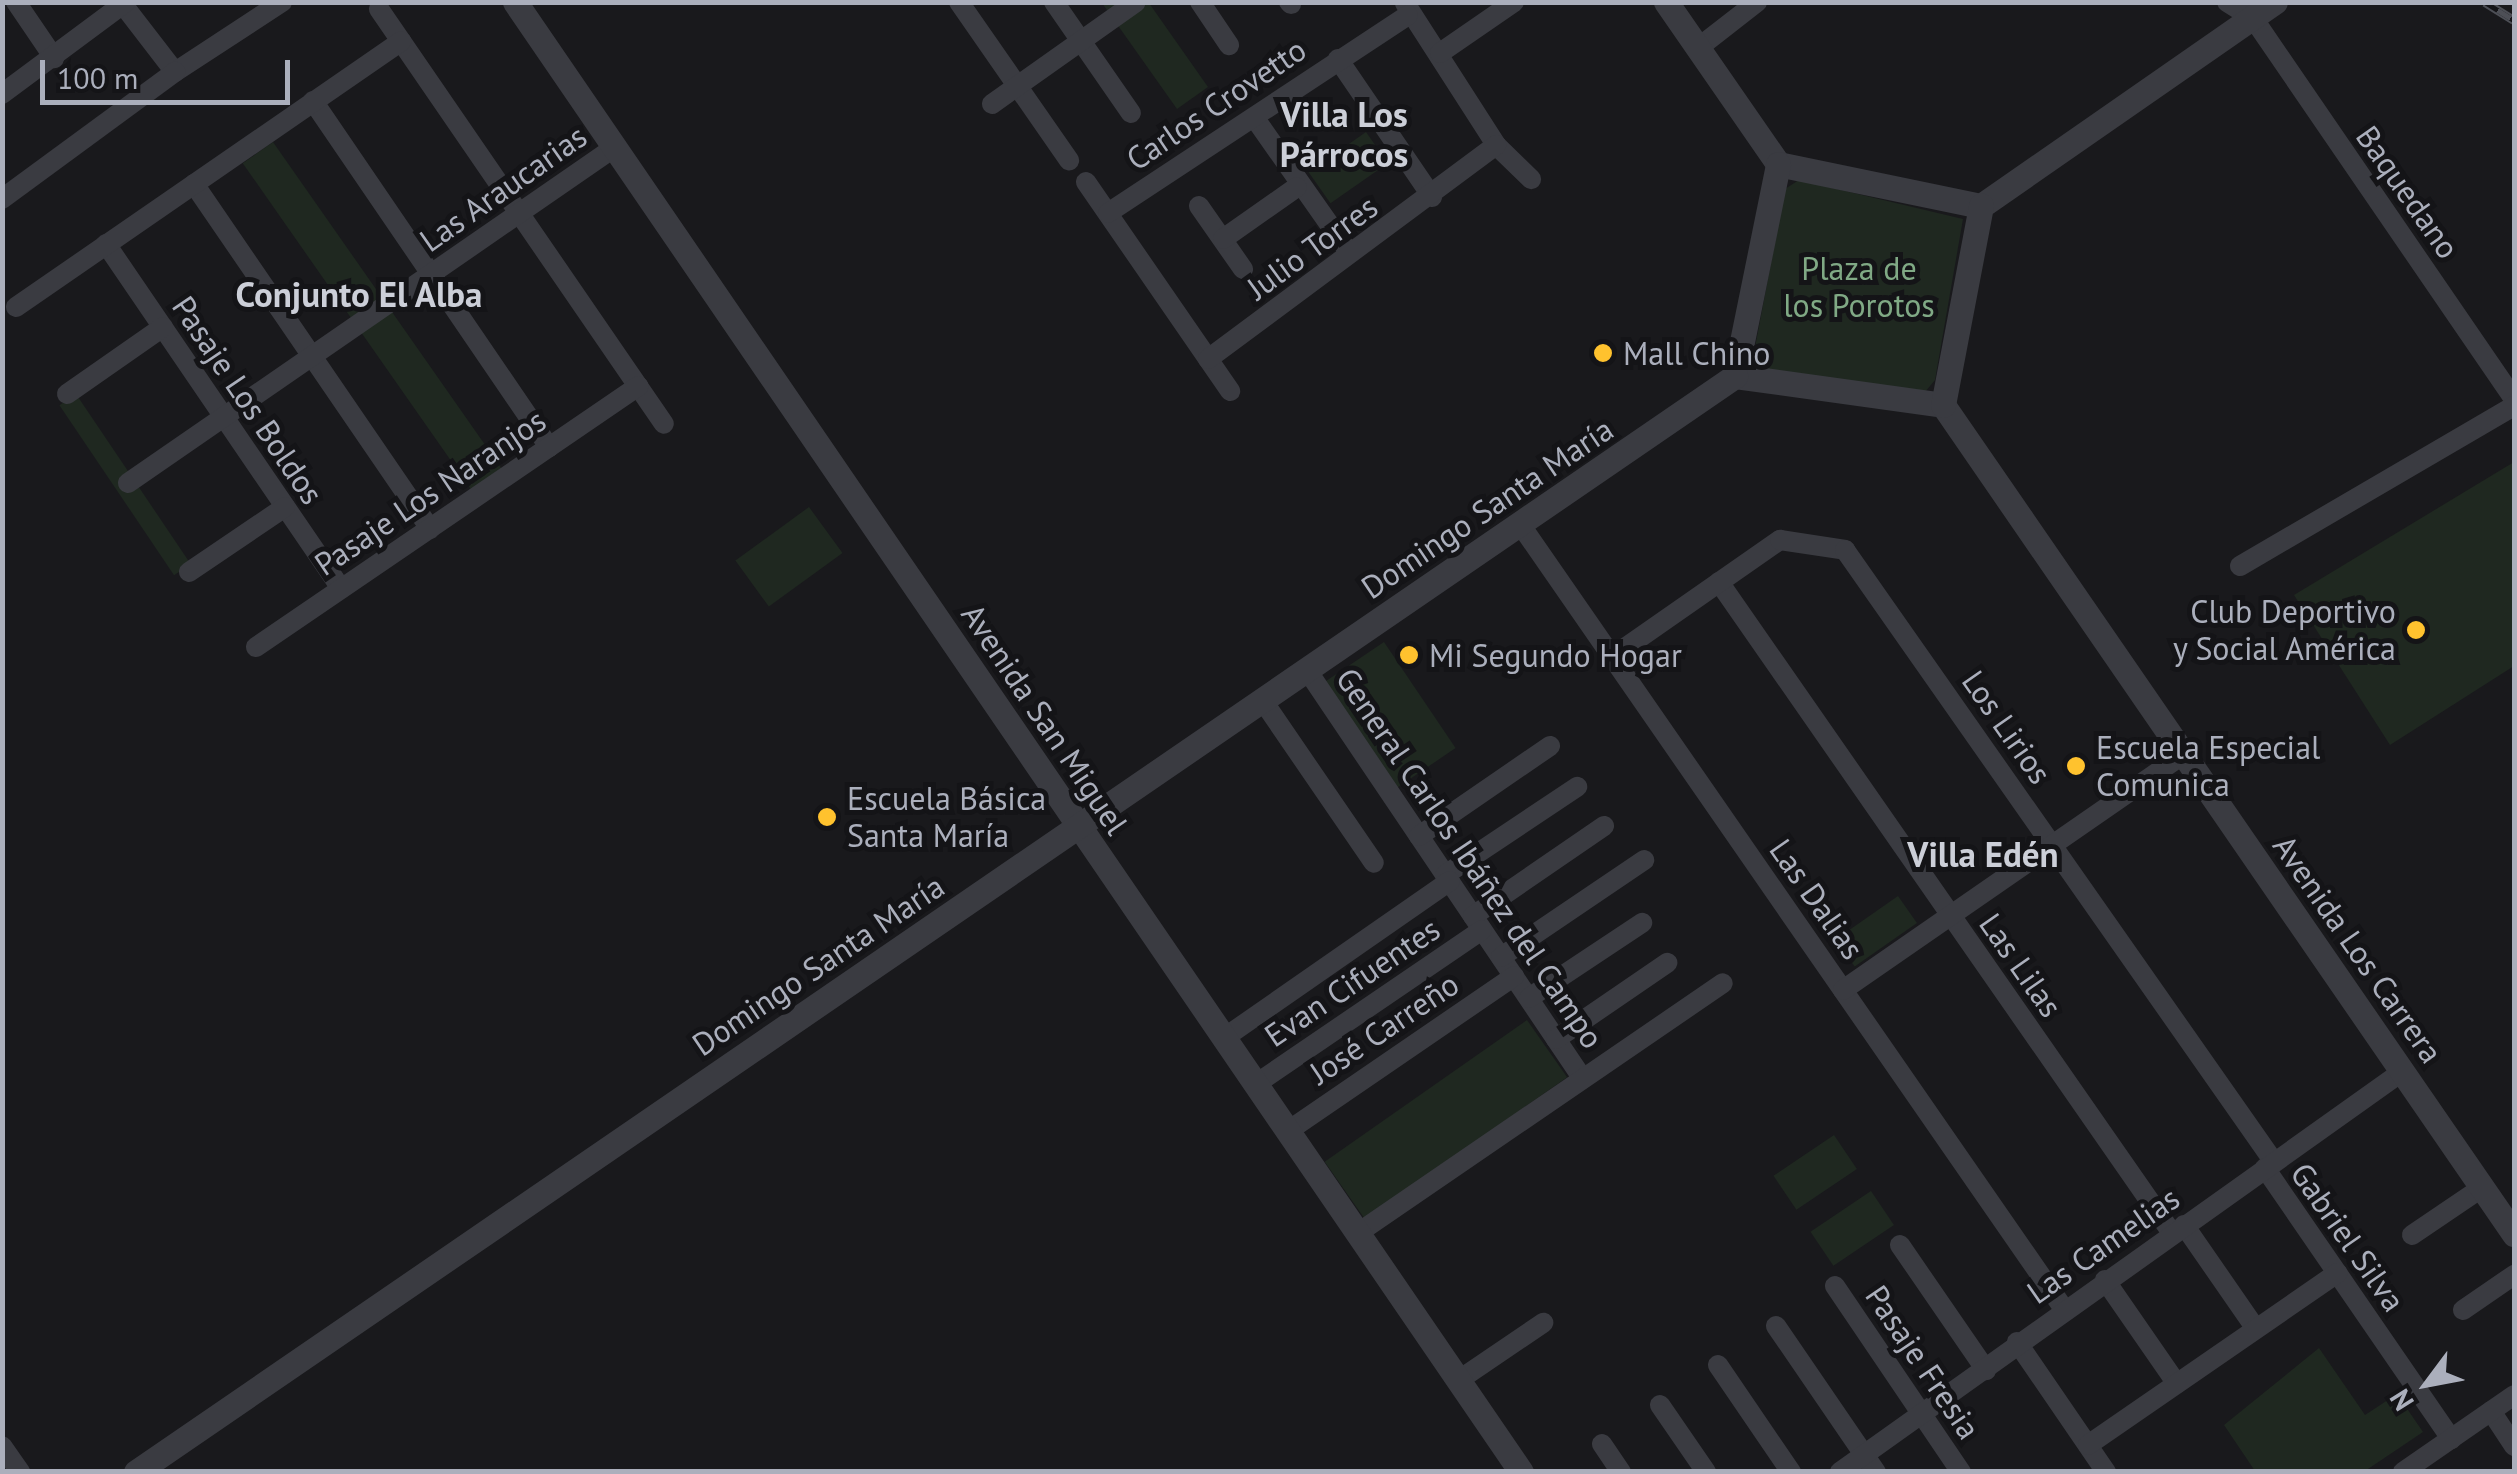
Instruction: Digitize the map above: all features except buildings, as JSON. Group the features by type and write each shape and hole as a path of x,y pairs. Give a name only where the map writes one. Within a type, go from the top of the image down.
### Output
{"street":[{"path":"16,2 54,58"},
{"path":"2,199 175,72 282,2"},
{"name":"Avenida San Miguel","path":"515,2 1521,1472"},
{"path":"960,2 1069,160"},
{"path":"1054,2 1132,113"},
{"path":"992,104 1136,2"},
{"path":"1200,2 1229,45"},
{"path":"1440,53 1514,2"},
{"path":"1666,2 1778,164 1981,206"},
{"path":"1698,48 1757,2"},
{"path":"2227,2 2252,18"},
{"path":"1778,164 1735,376 1944,405 1981,206 2275,2"},
{"path":"2,94 124,4 175,72"},
{"path":"379,9 664,424"},
{"path":"1406,9 1440,53 1496,145 1531,178"},
{"name":"Carlos Crovetto","path":"1108,213 1256,120 1406,9"},
{"name":"Baquedano","path":"2252,18 2514,403"},
{"path":"16,307 401,41"},
{"path":"1338,58 1432,197"},
{"path":"313,101 549,447"},
{"path":"1256,120 1297,187 1348,251"},
{"name":"Julio Torres","path":"1208,359 1348,251 1432,197 1496,145"},
{"name":"Las Araucarias","path":"128,483 615,147"},
{"path":"1086,182 1230,391"},
{"path":"194,184 430,529"},
{"path":"1223,239 1297,187"},
{"path":"1199,206 1244,269"},
{"name":"Pasaje Los Boldos","path":"106,244 341,589"},
{"path":"67,394 163,327"},
{"name":"Domingo Santa María","path":"136,1472 1735,376"},
{"name":"Pasaje Los Naranjos","path":"256,647 638,386"},
{"path":"2240,566 2514,403"},
{"name":"Avenida Los Carrera","path":"1944,405 2514,1234"},
{"path":"189,572 285,507"},
{"name":"Las Dalias","path":"1520,524 2064,1309"},
{"name":"Los Lirios","path":"1612,657 1784,538 1845,550 2053,845 2269,1165"},
{"name":"Las Lilas","path":"1719,582 1951,916 2178,1229 2256,1329"},
{"name":"General Carlos Ibáñez del Campo","path":"1307,670 1584,1079"},
{"path":"1263,700 1374,863"},
{"path":"1419,836 1550,746"},
{"path":"1844,990 2184,754"},
{"path":"1224,1038 1577,788"},
{"name":"Evan Cifuentes","path":"1256,1084 1604,826"},
{"path":"1501,956 1644,860"},
{"path":"1529,998 1642,923"},
{"path":"1556,1039 1667,963"},
{"name":"José Carreño","path":"1288,1130 1514,976"},
{"path":"1358,1233 1723,983"},
{"name":"Las Camelias","path":"1840,1472 1870,1463 2018,1342 2402,1071"},
{"name":"Gabriel Silva","path":"2269,1165 2337,1273 2451,1438"},
{"path":"2412,1235 2482,1187"},
{"path":"1900,1244 1986,1370"},
{"path":"2088,1445 2337,1273"},
{"path":"2463,1310 2514,1275"},
{"path":"2106,1280 2177,1384"},
{"name":"Pasaje Fresia","path":"1835,1286 1961,1472"},
{"path":"1459,1380 1543,1323"},
{"path":"1776,1326 1870,1463"},
{"path":"2018,1342 2106,1472"},
{"path":"1718,1365 1791,1472"},
{"path":"2403,1472 2514,1395"},
{"path":"1660,1405 1706,1472"},
{"path":"2491,1411 2514,1446"},
{"path":"1602,1444 1621,1472"},
{"path":"2,1446 20,1472"}],"green space":[{"path":"1102,3 1149,3 1208,87 1177,109"},
{"path":"1366,132 1388,163 1330,203 1309,172"},
{"path":"273,142 503,470 473,492 243,163"},
{"name":"Plaza de los Porotos","path":"1799,180 1963,219 1935,380 1925,392 1764,369 1753,358 1785,189"},
{"path":"76,394 191,564 174,575 59,405"},
{"name":"Club Deportivo y Social América","path":"2514,462 2514,666 2390,745 2294,595"},
{"path":"809,507 843,553 769,607 735,560"},
{"path":"1384,642 1456,748 1395,789 1323,683"},
{"path":"1898,896 1917,923 1855,967 1836,940"},
{"path":"1527,1020 1567,1077 1365,1219 1325,1162"},
{"path":"1834,1135 1857,1169 1796,1210 1773,1176"},
{"path":"1871,1191 1894,1225 1833,1266 1810,1232"},
{"path":"2319,1348 2365,1415 2397,1394 2423,1432 2365,1471 2255,1471 2224,1425"}],"railway":[{"path":"2485,2 2514,20"}],"place":[{"name":"Mall Chino","path":"1603,353"},
{"name":"Club Deportivo y Social América","path":"2416,630"},
{"name":"Mi Segundo Hogar","path":"1409,655"},
{"name":"Escuela Especial Comunica","path":"2076,766"},
{"name":"Escuela Básica Santa María","path":"827,817"}],"district":[{"name":"Villa Los Párrocos","path":"1344,134"},
{"name":"Conjunto El Alba","path":"359,294"},
{"name":"Villa Edén","path":"1983,854"}]}
